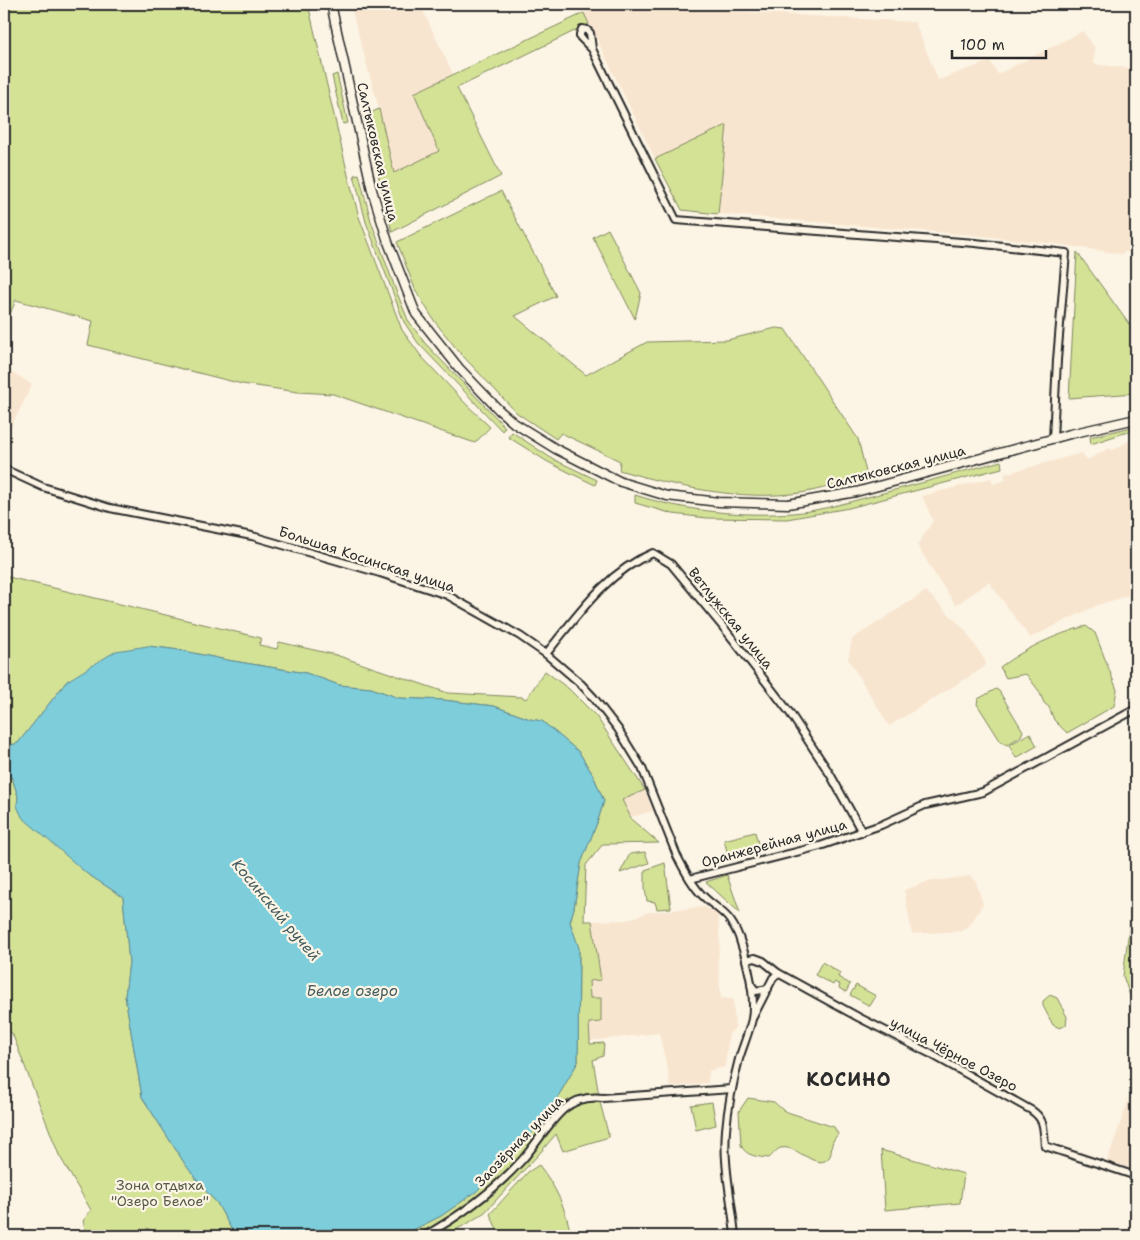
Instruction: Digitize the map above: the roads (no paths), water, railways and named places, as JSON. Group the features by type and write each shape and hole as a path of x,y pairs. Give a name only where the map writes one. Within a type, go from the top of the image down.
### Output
{"main road":[{"name":"Салтыковская улица","path":"331,4 372,190 388,242 416,314 459,368 499,410 556,449 621,482 667,496 719,502 788,504 856,492 1052,439 1136,419"}],"street":[{"path":"592,49 676,220 975,243 1066,252 1052,439"},
{"name":"Большая Косинская улица","path":"4,469 43,486 110,508 252,536 380,573 447,596 520,636 546,654 581,684 594,698 629,746 642,768 677,856 701,894 730,919 739,937 746,960 752,985 752,1018 732,1089 726,1132 727,1171 735,1236"},
{"name":"Ветлужская улица","path":"546,654 594,595 638,558 652,553 671,564 790,713 830,774 862,832"},
{"name":"Оранжерейная улица","path":"690,879 820,846 881,825 925,805 983,792 1136,709"},
{"name":"улица Чёрное Озеро","path":"746,960 755,958 763,961 778,973 1031,1110 1043,1121 1045,1146 1136,1176"},
{"path":"752,1018 773,978 778,973"},
{"path":"752,985 756,991 768,989"},
{"name":"Заозёрная улица","path":"424,1236 462,1212 497,1184 522,1159 564,1109 575,1102 591,1096 603,1098 732,1089"}],"water":[{"name":"Белое озеро","path":"148,646 306,673 339,685 371,688 399,698 443,700 494,706 530,719 542,721 579,752 593,775 604,801 581,863 570,922 579,948 578,1062 545,1119 477,1191 441,1216 401,1236 235,1236 217,1203 185,1164 142,1097 125,996 129,962 123,897 86,873 22,817 17,806 18,796 12,778 4,775 4,747 18,743 67,681 116,651"}],"district":[{"name":"КОСИНО","path":"849,1079"}],"water label":[{"name":"Косинский ручей","path":"276,910"}],"park label":[{"name":"Зона отдыха \"Озеро Белое\"","path":"160,1194"}]}
